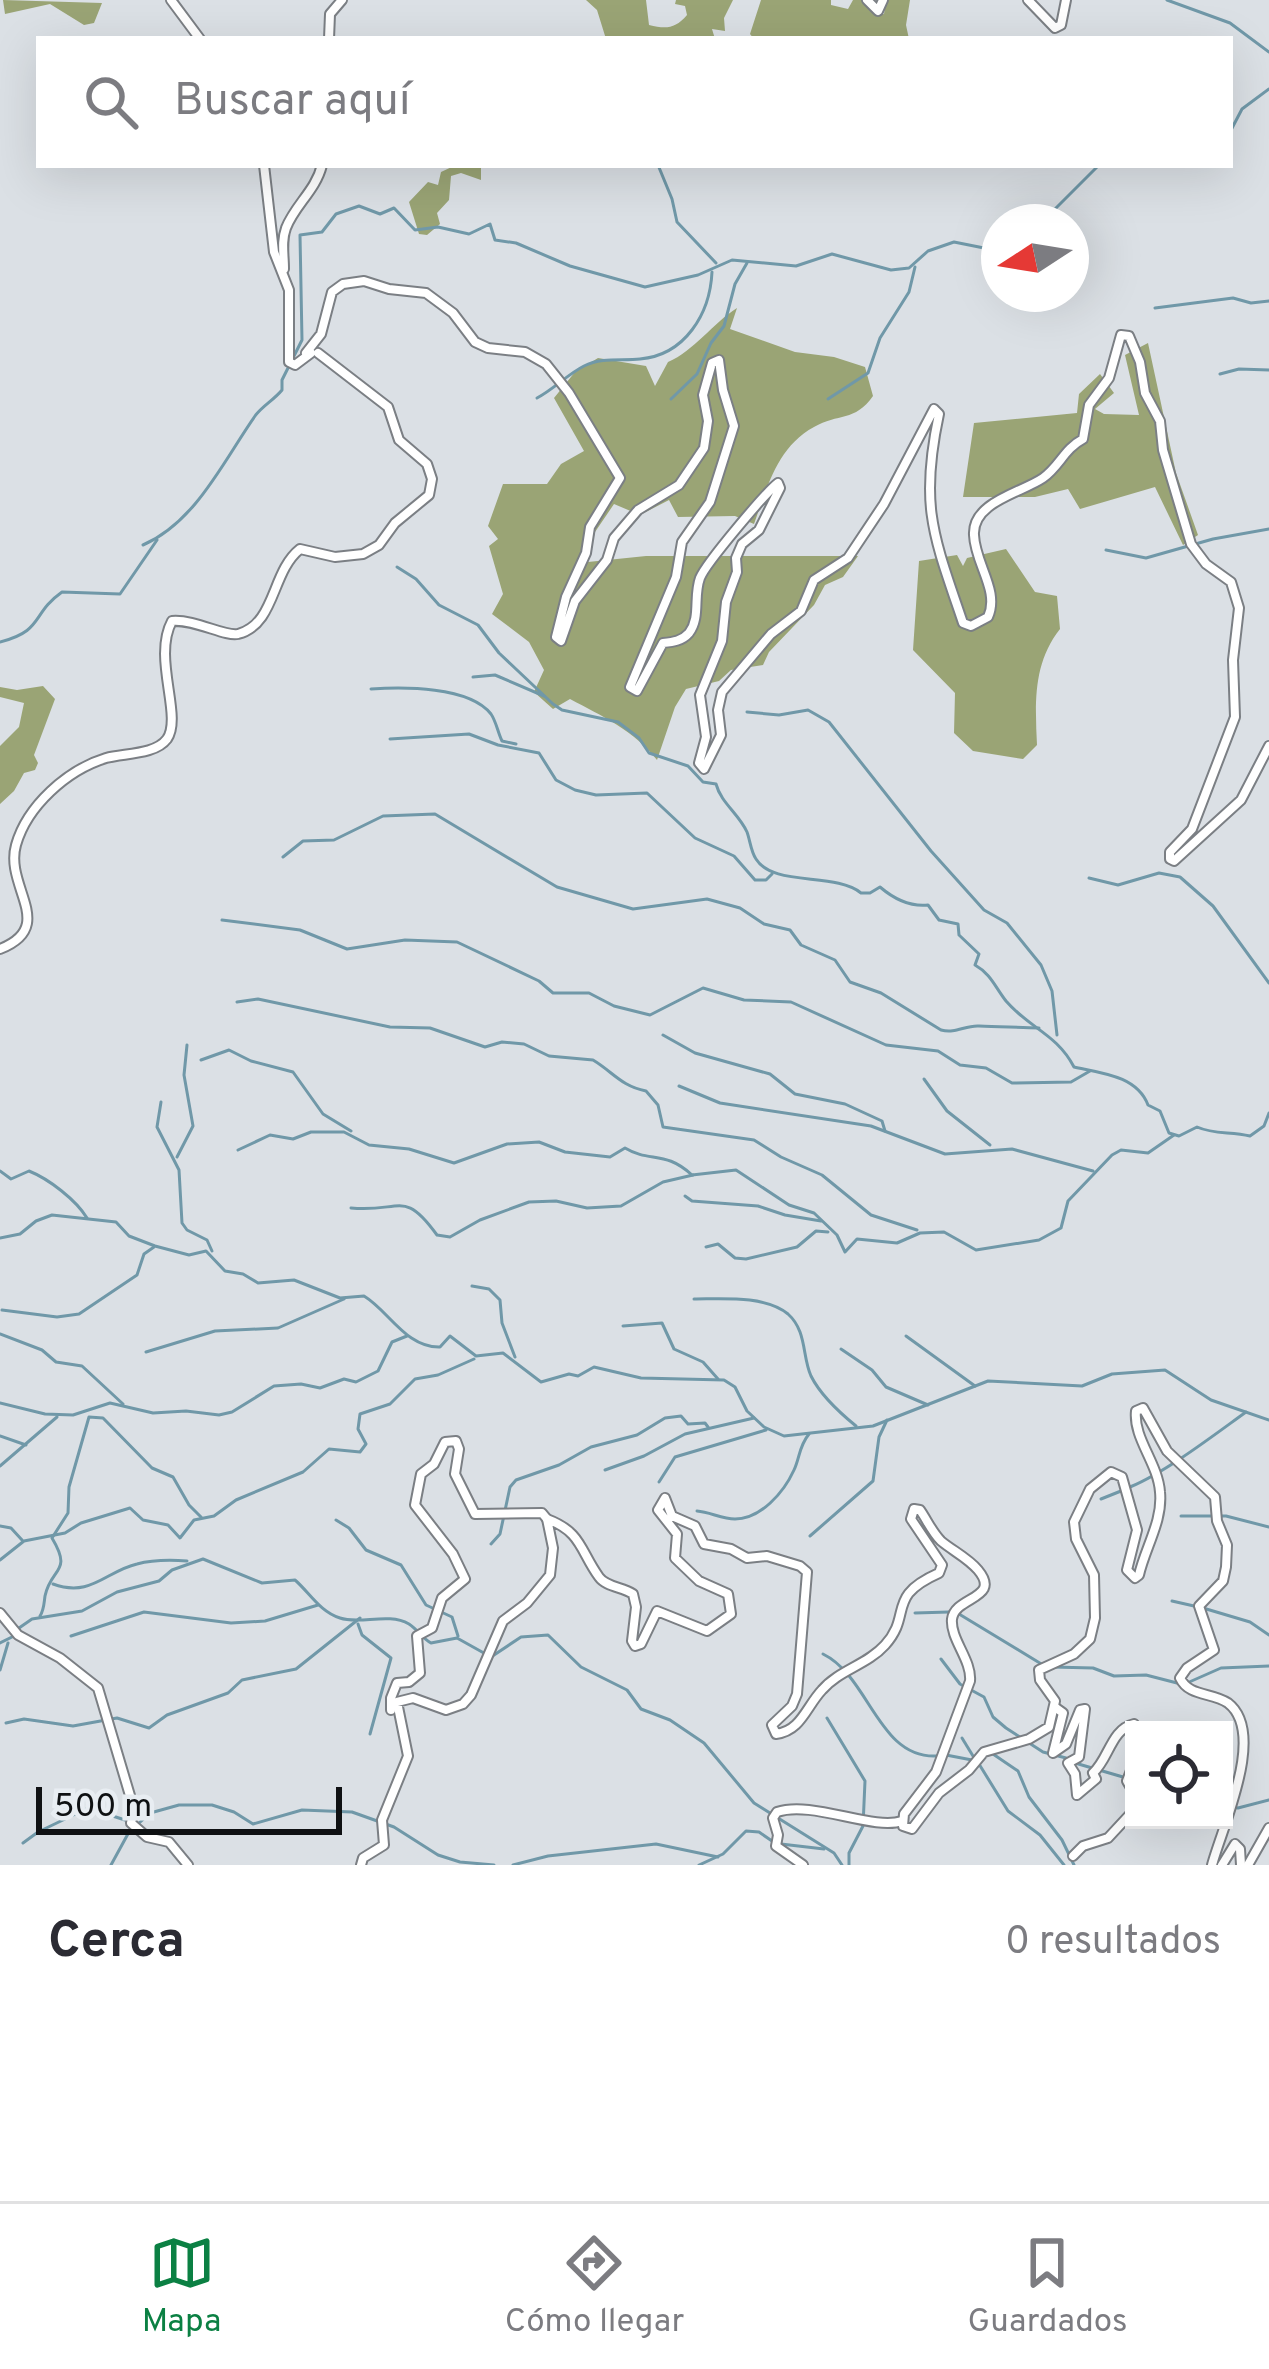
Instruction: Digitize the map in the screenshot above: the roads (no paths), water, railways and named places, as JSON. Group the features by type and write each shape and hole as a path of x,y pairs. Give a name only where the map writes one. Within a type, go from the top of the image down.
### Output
{"street":[{"path":"171,0 198,36"},
{"path":"329,36 330,14 342,0"},
{"path":"867,0 878,11 883,0"},
{"path":"1028,0 1054,28 1060,26 1066,0"},
{"path":"264,168 274,252 285,276"},
{"path":"320,335 295,365 289,362 290,300 282,250 287,225 307,200 321,168"},
{"path":"319,353 332,292 344,284 364,281 426,293 453,313 480,345 525,352 556,375 620,478 590,526 586,553 566,597 556,637 561,641 575,601 607,560 614,538 638,510 680,485 704,448 708,421 703,395 712,363 719,360 734,425 730,440 705,514 682,542 676,577 630,687 637,691 663,643 687,635 696,618 693,603 705,568 778,483 780,488 759,530 739,549 722,641 700,695 706,737 700,763 704,769 722,735 718,710 722,692 771,634 801,611 814,580 848,558 884,504 934,409 939,414 929,497 938,555 963,623 971,626 988,617 992,595 974,535 979,517 1041,479 1054,469 1064,451 1083,439 1090,400 1109,378 1119,338 1129,336 1140,362 1143,387 1160,421 1163,450 1191,544 1206,564 1231,582 1239,608 1233,660 1235,718 1192,829 1168,855 1170,860 1240,800 1269,746"},
{"path":"0,949 24,935 28,922 15,874 14,849 41,799 99,760 157,747 169,735 172,717 164,664 170,623 178,619 225,634 244,632 268,609 282,568 300,549 335,557 363,554 379,545 395,523 429,495 427,464 400,440 388,407 319,353 306,353"},
{"path":"15,899 26,907"},
{"path":"902,1821 906,1829 916,1826 939,1793 984,1752 1043,1732 1052,1720 1055,1707 1040,1670 1082,1649 1094,1630 1094,1575 1075,1529 1083,1498 1115,1471 1122,1477 1138,1531 1126,1563 1126,1570 1135,1578 1154,1530 1160,1491 1136,1426 1136,1411 1143,1408 1167,1451 1215,1497 1217,1521 1227,1545 1223,1581 1199,1606 1214,1650 1180,1678 1188,1689 1226,1702 1239,1716 1245,1739 1230,1817 1212,1865"},
{"path":"403,1733 392,1715 393,1689 420,1673 417,1636 428,1634 442,1598 465,1579 458,1561 415,1505 421,1474 434,1464 445,1442 455,1442 459,1449 455,1474 475,1514 542,1513 584,1546 604,1582 634,1594 635,1646 641,1644 657,1612 707,1630 733,1607 728,1594 699,1581 675,1558 678,1537 659,1515 662,1499 668,1498 672,1516 695,1526 704,1544 731,1549 747,1558 763,1555 805,1568 797,1694 792,1706 772,1725 780,1735 799,1723 830,1681 888,1642 914,1584 941,1569 938,1555 911,1519 911,1511 920,1510 936,1536 975,1567 985,1586 953,1616 970,1682 936,1772 902,1821 890,1825 872,1818 792,1807 773,1815 776,1846 803,1865"},
{"path":"361,1865 363,1858 384,1845 382,1820 408,1756 395,1707 400,1699 413,1698 446,1710 464,1704 503,1621 527,1603 550,1575 554,1556 547,1519"},
{"path":"0,1613 18,1635 94,1682 106,1708 134,1809 131,1823 142,1834 170,1842 188,1865"},
{"path":"1055,1707 1061,1708 1063,1721 1053,1753 1066,1744 1084,1709 1079,1757 1068,1763 1075,1774 1077,1795 1096,1779 1093,1773 1125,1727"},
{"path":"1073,1856 1083,1846 1108,1838 1125,1820"},
{"path":"1244,1865 1269,1828"},
{"path":"1222,1865 1234,1844 1244,1865"}],"waterway":[{"path":"1167,0 1230,23 1269,52"},
{"path":"1233,126 1242,109 1269,89"},
{"path":"659,168 677,222 716,263"},
{"path":"1060,204 1096,168"},
{"path":"143,545 194,506 255,416 282,390 282,380 302,340 300,235 322,232 336,214 359,206 380,214 394,208 415,230 438,227 469,234 490,224 495,240 645,287 698,275 732,260 796,266 832,254 891,270 909,268 928,251 954,242 981,247"},
{"path":"671,399 697,374 724,326 735,284 747,263"},
{"path":"828,399 868,373 880,338 909,292 915,267"},
{"path":"537,398 591,363 640,359 670,350 700,317 712,272"},
{"path":"1155,308 1233,298 1269,301"},
{"path":"1220,374 1269,370"},
{"path":"1106,550 1146,558 1269,529"},
{"path":"0,642 24,633 62,592 120,594 157,540"},
{"path":"397,567 416,579 439,605 478,625 499,653 553,704 618,722 649,753 688,766 703,782 716,784 764,868 861,893 880,887 902,901 928,905 939,920 958,924 959,935 979,954 975,965 1015,1010 1059,1047 1074,1067 1117,1077 1136,1088 1148,1105 1160,1111 1169,1133 1179,1136 1197,1127 1250,1136 1264,1126 1269,1113"},
{"path":"473,677 495,675 544,696"},
{"path":"371,689 435,690 467,698 491,714 502,741 516,744"},
{"path":"747,712 779,715 808,710 829,722 931,851 984,910 1007,923 1041,965 1052,991 1057,1035"},
{"path":"390,739 469,734 539,753 556,780 575,790 596,795 647,793 695,838 734,856 755,880 766,880 772,874"},
{"path":"283,857 303,841 334,840 383,816 435,814 557,887 633,909 707,899 740,908 764,924 790,930 801,945 835,960 850,982 881,993 941,1030 1039,1028"},
{"path":"1089,878 1118,885 1159,873 1180,877 1213,906 1269,983"},
{"path":"222,920 300,930 347,949 405,940 457,942 539,981 553,993 589,993 614,1006 650,1015 703,988 744,1000 791,1002 886,1045 938,1051 960,1065 986,1068 1012,1083 1071,1082 1090,1071"},
{"path":"237,1002 258,999 390,1027 430,1028 485,1047 502,1042 524,1044 549,1056 593,1060 646,1091 658,1105 663,1127 754,1140 822,1175 871,1215 917,1230"},
{"path":"663,1035 695,1053 770,1074 795,1094 845,1104 882,1121 885,1131"},
{"path":"177,1157 193,1126 184,1075 187,1045"},
{"path":"201,1060 229,1050 293,1072 323,1114 351,1131"},
{"path":"924,1079 947,1111 990,1145"},
{"path":"679,1086 720,1103 871,1126 945,1154 1012,1149 1093,1171"},
{"path":"161,1102 157,1127 179,1170 182,1223 207,1240 212,1251"},
{"path":"238,1150 270,1135 293,1139 311,1132 344,1132 369,1145 409,1149 454,1163 507,1144 539,1142 565,1152 610,1157 625,1148 674,1162 692,1175 736,1170 789,1205 814,1213 837,1235 845,1252 857,1239 897,1243 920,1233 944,1232 976,1250 1039,1240 1061,1228 1068,1201 1112,1155 1121,1150 1148,1153 1174,1135"},
{"path":"0,1171 11,1179 29,1171 37,1175 69,1197 87,1218"},
{"path":"351,1208 408,1207 437,1235 450,1237 529,1202 621,1206 663,1182 693,1175"},
{"path":"685,1196 692,1201 758,1206 821,1221"},
{"path":"0,1238 20,1234 52,1215 116,1222 129,1236 155,1246 189,1255 206,1251 225,1271 258,1283 294,1280 340,1298 364,1296 417,1342 440,1347 450,1336 476,1356 503,1353 541,1382 578,1376 594,1367 641,1378 724,1380 735,1387 747,1411 764,1427 784,1436 873,1426 988,1381 1082,1386 1112,1374 1165,1370 1211,1400 1269,1420"},
{"path":"706,1247 718,1244 735,1258 746,1259 797,1247 816,1231 828,1232"},
{"path":"2,1310 57,1317 79,1314 137,1275 144,1254 154,1247"},
{"path":"472,1286 489,1289 500,1300 502,1323 515,1357"},
{"path":"146,1352 215,1331 278,1328 344,1299"},
{"path":"694,1299 755,1301 788,1314 798,1328 815,1383 856,1426"},
{"path":"623,1326 662,1323 674,1349 703,1362 718,1379"},
{"path":"0,1334 42,1350 56,1362 82,1366 123,1404"},
{"path":"0,1403 45,1414 73,1415 110,1403 153,1413 219,1415 274,1386 320,1388 344,1379 356,1382 378,1371 392,1342 407,1336"},
{"path":"906,1336 975,1386"},
{"path":"841,1349 872,1370 886,1387 928,1405"},
{"path":"0,1560 24,1541 65,1533 130,1508 143,1520 168,1525 180,1538 194,1520 214,1516 236,1500 303,1472 329,1449 360,1452 366,1444 358,1429 360,1414 390,1404 415,1379 474,1359"},
{"path":"1130,1487 1174,1463 1246,1412"},
{"path":"491,1544 500,1534 510,1487 516,1480 591,1447 637,1435 665,1418 681,1416 688,1424 708,1427"},
{"path":"0,1466 57,1417"},
{"path":"40,1616 61,1564 52,1538 68,1513 69,1487 89,1417 103,1418 152,1468 173,1477 201,1517"},
{"path":"605,1470 685,1434 754,1418"},
{"path":"810,1536 873,1481 879,1437 887,1420"},
{"path":"659,1482 675,1457 766,1430"},
{"path":"697,1511 735,1519 762,1509 790,1478 809,1434"},
{"path":"0,1436 26,1445"},
{"path":"1101,1499 1121,1491"},
{"path":"1181,1516 1226,1516 1269,1527"},
{"path":"336,1520 366,1550 401,1565 426,1605 452,1617 458,1636"},
{"path":"0,1526 11,1528 22,1540"},
{"path":"19,1628 32,1619 82,1611 117,1592 159,1581 172,1570 203,1559 262,1583 295,1580 321,1607 340,1618 401,1621 431,1643 457,1638 491,1657 521,1637 548,1635 581,1667 627,1690 641,1709 670,1720 704,1743 754,1803 834,1853 842,1865"},
{"path":"53,1584 78,1588 137,1564 187,1561"},
{"path":"1172,1601 1194,1606"},
{"path":"71,1636 144,1612 231,1623 265,1621 318,1605"},
{"path":"1203,1608 1250,1622 1269,1635"},
{"path":"915,1613 949,1612"},
{"path":"959,1614 1043,1665"},
{"path":"6,1723 24,1719 73,1726 117,1718 149,1728 167,1715 228,1693 242,1680 296,1669 360,1618"},
{"path":"358,1624 362,1635 391,1658 370,1734"},
{"path":"0,1643 14,1636"},
{"path":"0,1670 8,1643"},
{"path":"823,1654 852,1680 901,1745 937,1756"},
{"path":"941,1659 960,1684 984,1697 993,1717 1006,1728 1043,1752 1066,1758"},
{"path":"1187,1683 1221,1668 1269,1666"},
{"path":"1052,1667 1093,1668 1114,1676 1146,1675 1177,1683"},
{"path":"827,1718 865,1781 863,1826 849,1853 849,1865"},
{"path":"962,1738 973,1756"},
{"path":"990,1752 1018,1771 1029,1797 1062,1840 1074,1865"},
{"path":"946,1755 972,1760"},
{"path":"1075,1763 1123,1777"},
{"path":"979,1764 1008,1811 1040,1835 1064,1865"},
{"path":"1233,1807 1269,1800"},
{"path":"23,1843 88,1808 125,1820 179,1805 212,1805 253,1824 302,1810 352,1812 394,1827 438,1855 494,1865"},
{"path":"111,1865 129,1832 148,1815"},
{"path":"699,1865 723,1854 746,1831 759,1832 772,1841"},
{"path":"513,1865 548,1856 656,1844 718,1857"},
{"path":"781,1844 824,1849"}]}
